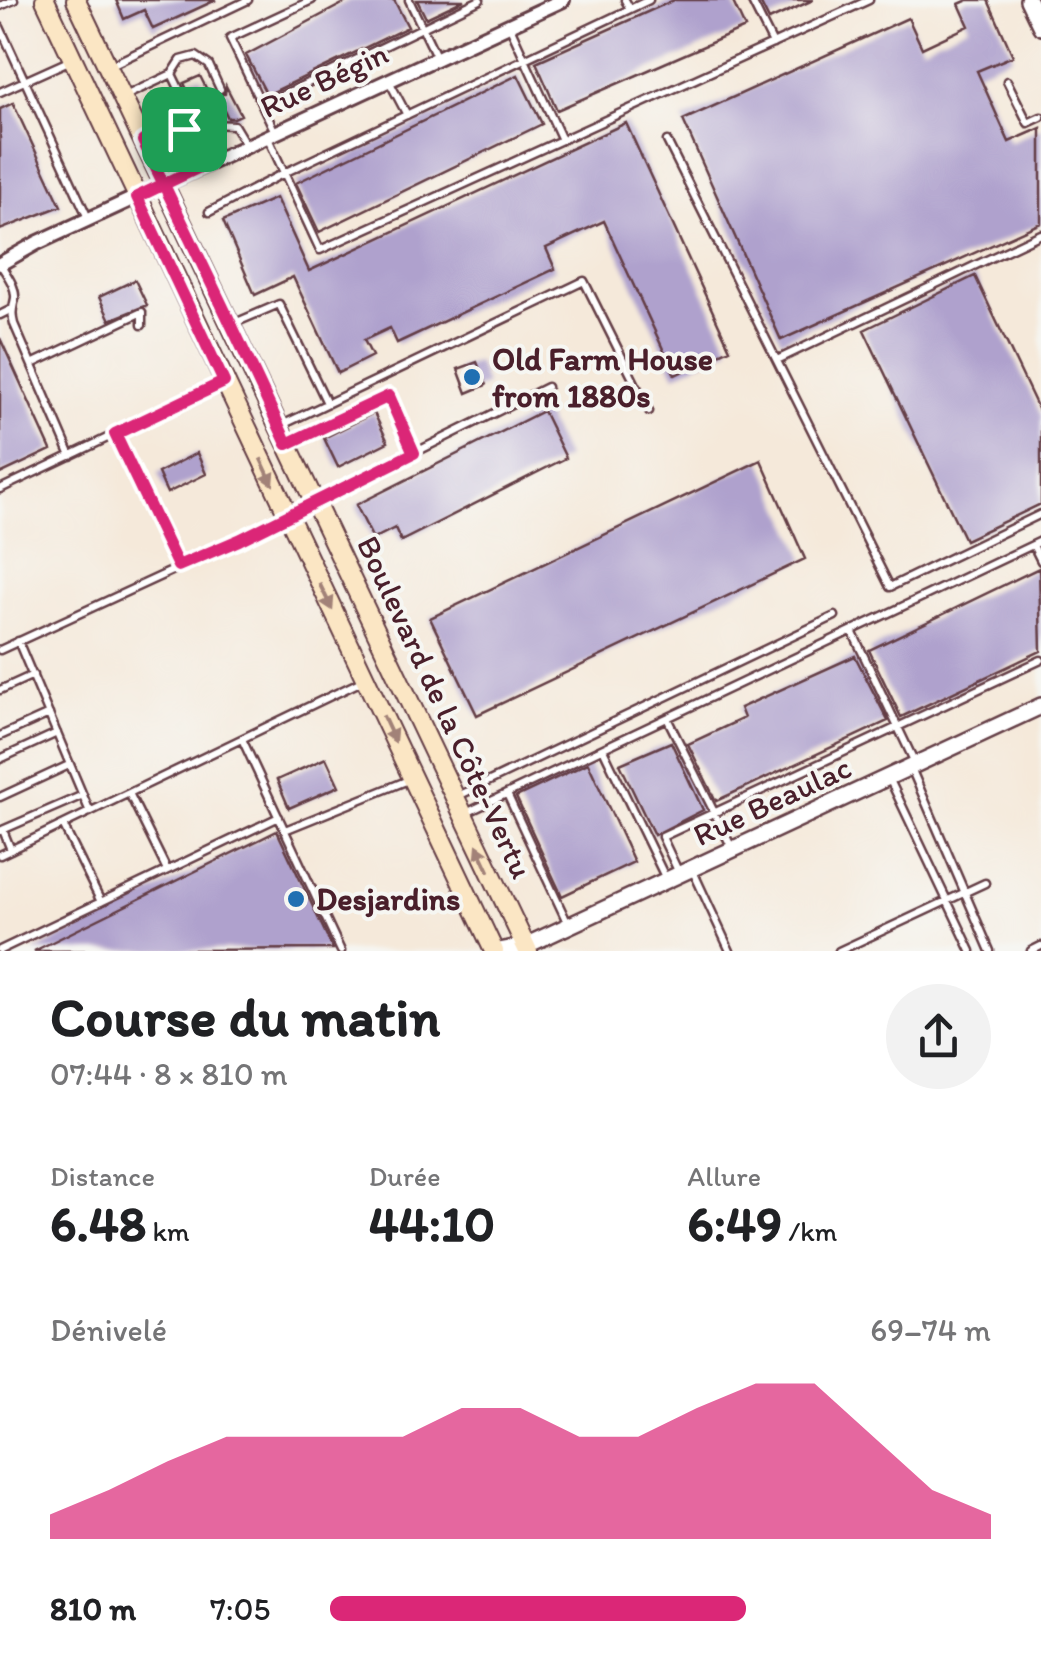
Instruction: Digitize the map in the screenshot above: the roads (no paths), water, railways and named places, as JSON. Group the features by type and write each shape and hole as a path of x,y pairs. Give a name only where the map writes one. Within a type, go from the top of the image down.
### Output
{"main road":[{"name":"Boulevard de la Côte-Vertu","path":"44,0 497,951"},
{"name":"Boulevard de la Côte-Vertu","path":"76,0 524,949"}],"street":[{"name":"Rue Bégin","path":"0,264 206,164 563,0"},
{"path":"1028,0 1041,27"},
{"name":"Rue Beaulac","path":"497,951 524,949 1041,706"}],"lane":[{"path":"0,6 14,0"},
{"path":"108,67 248,0"},
{"path":"312,0 230,38 262,105 284,173 320,250 869,0"},
{"path":"409,0 437,59"},
{"path":"262,105 480,0"},
{"path":"625,0 630,9"},
{"path":"209,212 650,0"},
{"path":"751,0 773,44"},
{"path":"510,26 562,140"},
{"path":"0,27 88,220"},
{"path":"122,97 172,74 181,60 196,56 208,66 220,89"},
{"path":"0,92 72,59"},
{"path":"172,74 190,111 190,135"},
{"path":"389,81 407,115"},
{"path":"1007,81 1028,123 1041,117"},
{"path":"190,111 202,104 210,124"},
{"path":"234,118 246,146"},
{"path":"190,135 210,124 234,125 238,129"},
{"path":"143,141 172,127 184,129 206,164"},
{"path":"667,141 890,588 1041,514"},
{"path":"777,360 1041,234"},
{"path":"0,264 14,291 10,310 71,456"},
{"path":"283,435 328,404 584,281 649,411"},
{"path":"230,325 279,304 328,404"},
{"path":"0,315 10,310"},
{"path":"32,364 142,312 142,324"},
{"path":"0,488 224,382"},
{"path":"0,650 547,387"},
{"path":"283,435 389,396 414,453"},
{"path":"115,434 178,566"},
{"path":"459,806 507,794 1037,543 1041,561"},
{"path":"459,806 834,616"},
{"path":"852,631 990,951"},
{"path":"18,641 90,812"},
{"path":"679,874 662,837 1041,660"},
{"path":"0,690 32,675"},
{"path":"0,856 366,679"},
{"path":"0,736 48,714"},
{"path":"667,718 733,849"},
{"path":"0,760 57,733"},
{"path":"242,738 341,951"},
{"path":"603,749 730,951"},
{"path":"0,797 69,765"},
{"path":"888,777 970,951"},
{"path":"285,830 412,778"},
{"path":"129,794 167,870"},
{"path":"507,794 569,925"},
{"path":"11,850 1,830 83,795"},
{"path":"0,950 279,817"},
{"path":"63,825 101,902"},
{"path":"839,951 986,883"},
{"path":"1030,951 1041,946"}],"place":[{"name":"Old Farm House from 1880s","path":"472,377"},
{"name":"Desjardins","path":"296,899"}]}
